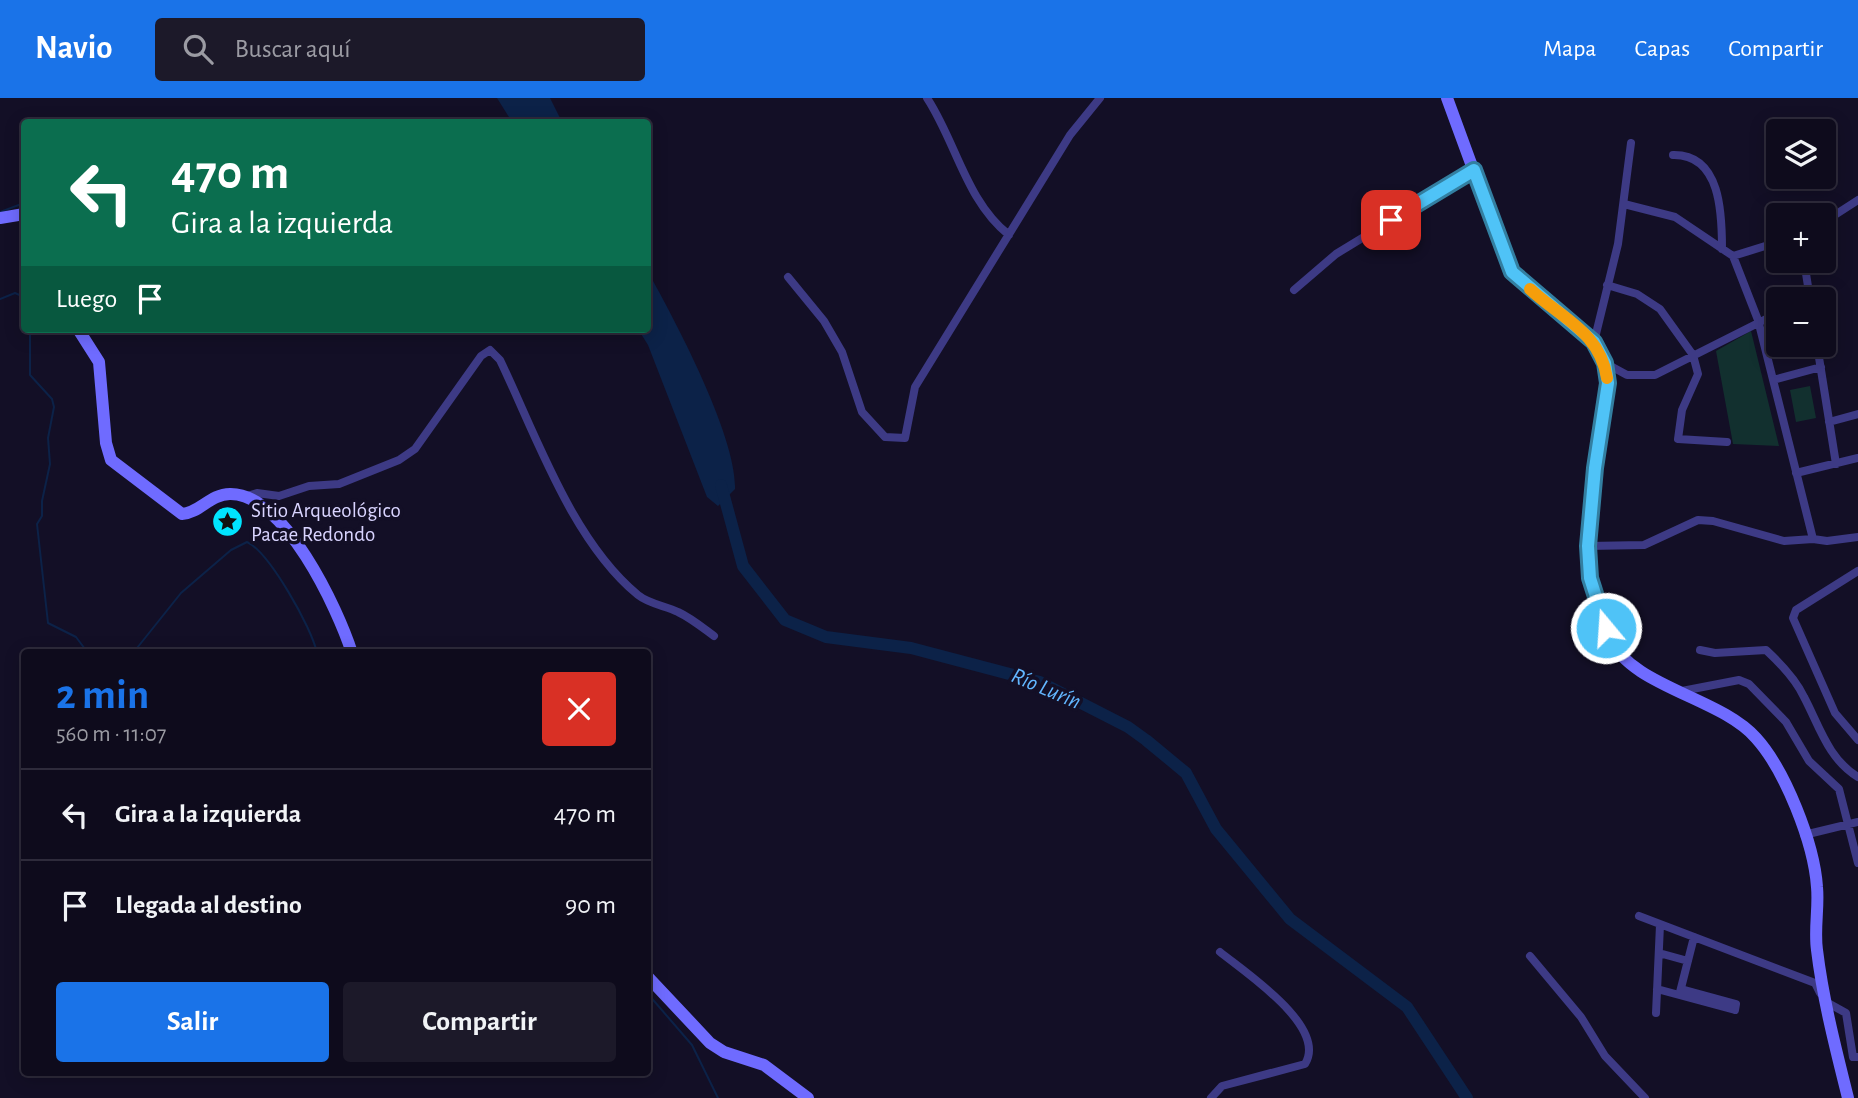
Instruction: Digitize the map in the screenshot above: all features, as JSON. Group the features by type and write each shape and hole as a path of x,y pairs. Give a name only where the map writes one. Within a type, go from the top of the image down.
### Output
{"main road":[{"path":"1447,98 1512,272 1594,342 1605,363 1608,383 1595,468 1588,546 1590,578 1611,642 1631,664 1719,709 1755,737 1780,773 1804,835 1817,884 1816,949 1847,1098"},
{"path":"0,218 21,214"},
{"path":"81,333 99,362 106,443 111,460 182,514 196,510 211,498 230,494 244,496 262,505 291,535 343,626 351,649"},
{"path":"651,980 710,1043 724,1052 764,1065 808,1098"}],"street":[{"path":"927,98 944,124 967,179 993,223 1009,235"},
{"path":"788,277 824,321 842,352 862,412 885,437 905,438 915,387 1070,135 1100,98"},
{"path":"1594,342 1624,204 1631,143"},
{"path":"1673,155 1693,159 1704,165 1710,174 1722,227 1722,249"},
{"path":"1294,290 1336,254 1474,170"},
{"path":"1836,214 1858,200"},
{"path":"1624,204 1675,217 1733,256 1758,320 1813,539"},
{"path":"1733,256 1766,246"},
{"path":"1607,285 1637,295 1660,309 1693,355 1698,374 1682,411 1678,439 1727,442"},
{"path":"1605,363 1616,371 1641,376 1655,374 1766,317"},
{"path":"244,496 279,496 309,486 340,484 398,460 415,449 481,356 490,350 500,360 565,497 587,536 640,597 681,613 714,636"},
{"path":"1819,357 1836,464"},
{"path":"1773,380 1821,367"},
{"path":"1829,422 1858,414"},
{"path":"1796,473 1858,458"},
{"path":"1588,546 1644,545 1698,520 1713,521 1784,541 1827,541 1858,537"},
{"path":"1858,571 1793,613 1835,713 1858,740"},
{"path":"1700,650 1715,653 1766,650 1804,696 1815,725 1829,747 1845,767 1858,777"},
{"path":"1682,691 1739,680 1749,684 1786,722 1809,761 1839,789 1857,858"},
{"path":"1804,835 1858,821"},
{"path":"1639,916 1815,983 1819,993 1846,1013 1855,1032 1853,1057 1858,1057"},
{"path":"1657,1013 1660,925"},
{"path":"1680,992 1694,937"},
{"path":"1212,1098 1222,1086 1305,1064 1311,1055 1310,1039 1302,1025 1261,985 1220,952"},
{"path":"1659,953 1688,961"},
{"path":"1530,956 1581,1017 1605,1056 1646,1098"},
{"path":"1657,989 1680,992 1736,1004 1735,1010 1680,992"}],"green space":[{"path":"1751,331 1779,446 1733,444 1716,351"},
{"path":"1810,386 1816,418 1796,422 1790,390"}],"water":[{"path":"497,98 550,98 560,119 510,119"},
{"path":"651,278 702,379 726,440 735,489 718,506 707,497 648,345 640,333 651,333"}],"waterway":[{"path":"0,212 21,204"},
{"path":"0,299 15,293 21,296"},
{"path":"30,333 30,375 52,399 54,407 48,438 50,464 42,501 42,516 37,524 48,623 76,637 85,649"},
{"name":"Río Lurín","path":"721,485 743,566 785,620 826,637 911,648 1040,682 1128,727 1146,740 1186,773 1216,829 1290,919 1407,1007 1467,1098"},
{"path":"136,649 181,593 231,550 247,542 267,560 288,592 316,649"},
{"path":"651,997 692,1045 718,1098"}],"slow traffic":[{"path":"1530,289 1594,342 1605,363 1607,378"}],"place":[{"name":"Sitio Arqueológico Pacae Redondo","path":"228,522"}],"route":[{"path":"1391,220 1474,170 1512,272 1538,297 1594,342 1605,363 1608,383 1595,468 1588,546 1590,578 1606,628"}]}
